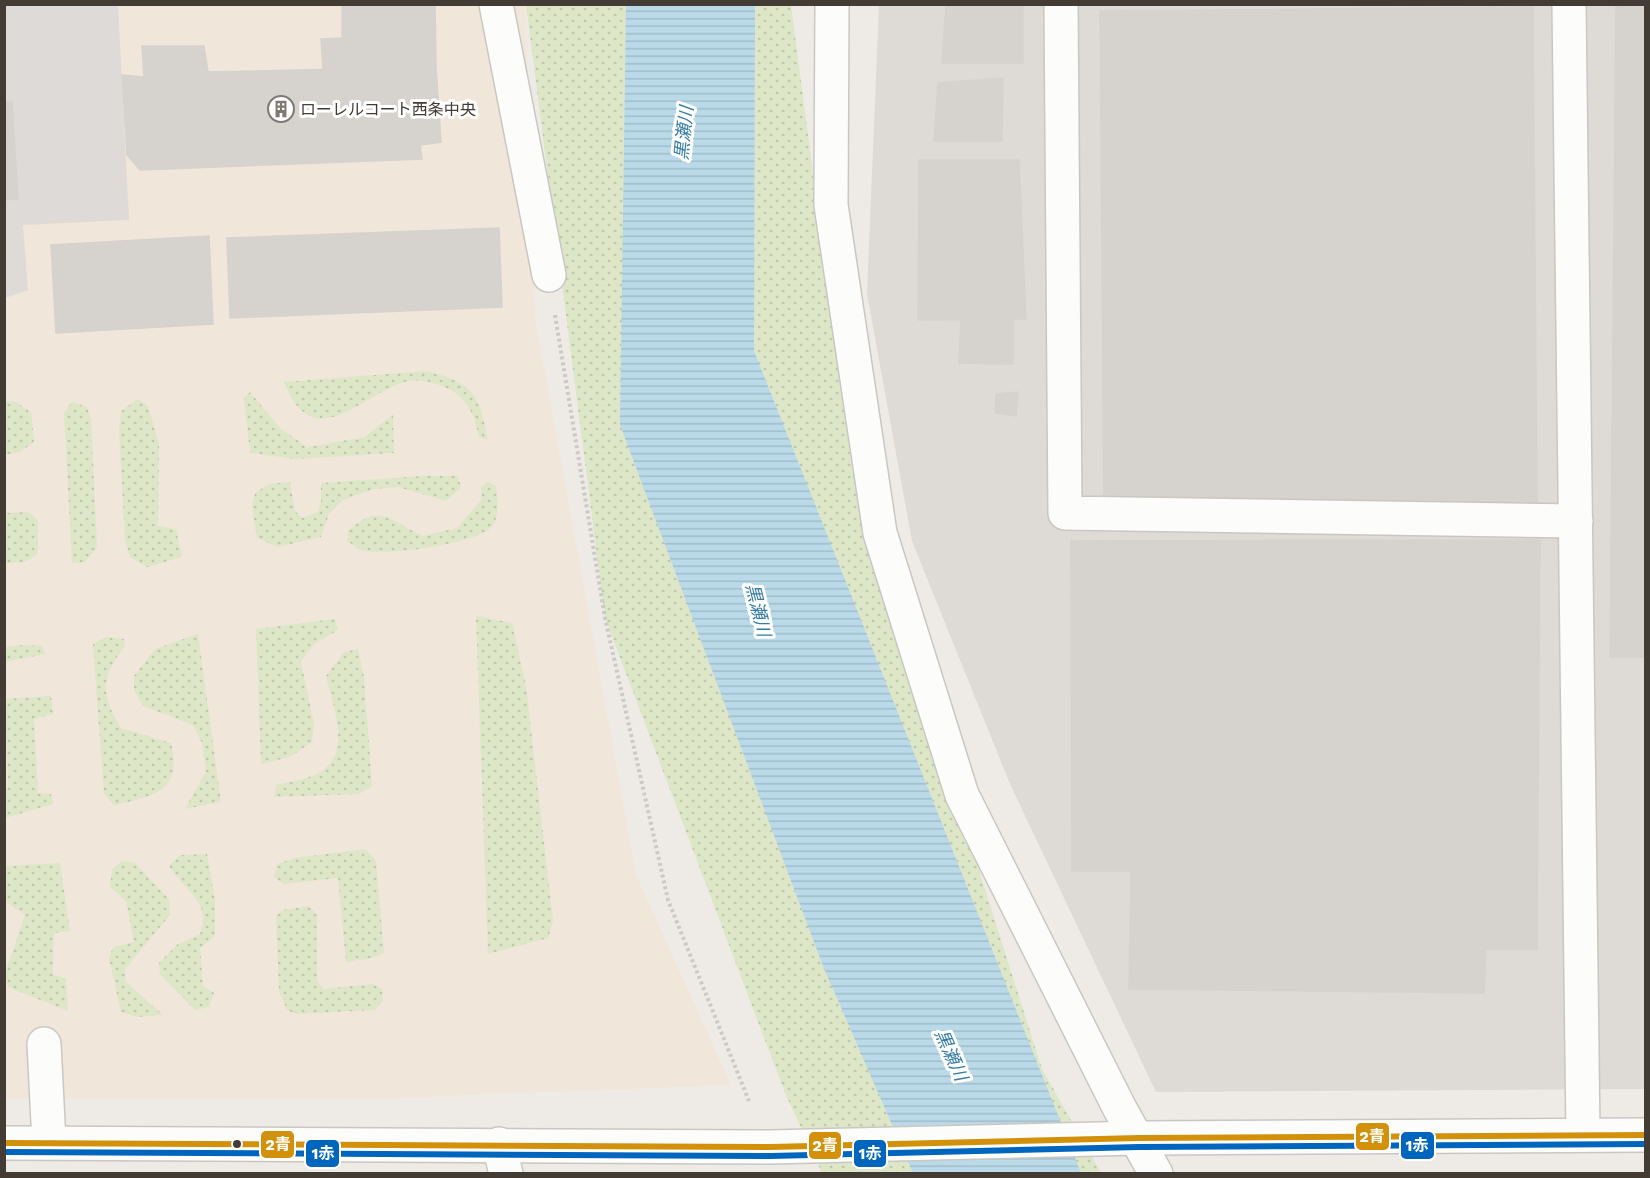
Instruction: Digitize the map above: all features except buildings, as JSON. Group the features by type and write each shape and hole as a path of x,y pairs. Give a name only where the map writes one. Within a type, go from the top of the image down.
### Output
{"street":[{"path":"496,4 549,275"},
{"path":"832,4 831,205 880,533 962,795 1119,1107 1139,1138 1156,1173"},
{"path":"1061,4 1065,513 1576,521"},
{"path":"1569,4 1583,1135"},
{"path":"44,1044 49,1142"},
{"path":"4,1143 49,1142 503,1159 770,1147 1139,1138 1646,1135"}],"path":[{"path":"549,275 605,618 668,900 749,1101"}],"shaded area":[{"path":"4,5 525,5 535,318 636,875 731,1085 394,1098 5,1098"},
{"path":"5,5 118,5 129,220 23,225 28,290 5,298 5,200 18,199 12,102 5,102"},
{"path":"879,5 1645,5 1645,1089 1156,1092 1010,784 912,541 867,294"}],"green space":[{"path":"526,5 791,5 852,470 1042,1069 1101,1173 822,1173 785,1093 605,618"},
{"path":"426,371 454,380 471,392 481,411 488,440 479,437 473,415 466,403 456,393 433,383 405,382 339,415 324,419 309,416 296,404 284,382"},
{"path":"250,392 280,428 307,447 365,437 393,414 394,453 296,459 250,453 244,398"},
{"path":"138,399 148,406 159,444 158,526 176,529 182,557 147,567 130,557 125,540 119,430 121,411"},
{"path":"14,401 31,412 34,442 20,452 5,455 5,402"},
{"path":"72,402 87,407 91,419 97,547 85,562 72,563 64,413"},
{"path":"422,476 458,476 461,488 446,501 398,487 374,489 343,500 329,514 321,537 278,547 257,538 252,507 255,493 269,484 290,482 295,511 302,518 318,512 321,501 321,483"},
{"path":"488,482 496,486 497,515 493,525 479,535 425,548 385,552 359,549 347,541 348,531 359,522 378,515 393,520 423,536 457,528 482,499 481,487"},
{"path":"29,512 38,521 38,554 25,562 5,563 5,513"},
{"path":"476,616 512,623 526,686 553,921 548,938 488,954"},
{"path":"335,619 338,630 314,644 301,662 314,724 312,742 290,757 261,764 256,629"},
{"path":"198,634 221,802 185,809 206,771 202,743 193,725 143,706 134,690 134,676 155,649"},
{"path":"106,637 124,639 125,646 111,667 106,686 109,705 114,716 121,728 171,743 174,759 169,782 162,789 141,798 114,805 104,794 93,644"},
{"path":"42,646 46,654 5,662 5,647"},
{"path":"358,649 364,677 372,786 359,794 274,797 276,785 317,774 328,766 335,755 338,730 326,676 344,652"},
{"path":"51,696 53,714 34,719 38,793 51,794 53,804 5,818 5,789 8,788 5,699"},
{"path":"366,849 376,861 384,953 372,958 346,962 338,878 283,884 274,877 277,864 295,858"},
{"path":"207,854 215,900 215,936 200,948 203,986 214,993 209,1007 195,1010 160,974 159,963 178,944 200,934 203,923 200,905 169,866 180,855"},
{"path":"122,861 135,863 169,899 170,915 125,969 126,982 163,1015 137,1017 121,1012 109,958 113,947 134,942 126,901 110,887 112,869"},
{"path":"60,863 70,931 54,933 53,975 66,978 68,1011 8,987 5,973 25,915 5,901 5,866"},
{"path":"309,906 317,915 317,980 323,989 373,984 382,989 383,1001 375,1010 296,1014 287,1010 279,991 276,916 282,910"}],"water":[{"name":"黒瀬川","path":"626,5 755,5 754,351 1081,1173 913,1173 823,966 620,425"}],"transit line":[{"name":"2青","path":"4,1143 770,1147 1139,1138 1646,1135"},
{"name":"1赤","path":"4,1152 770,1156 1139,1147 1646,1144"}],"place":[{"name":"ローレルコート西条中央","path":"281,109"}]}
